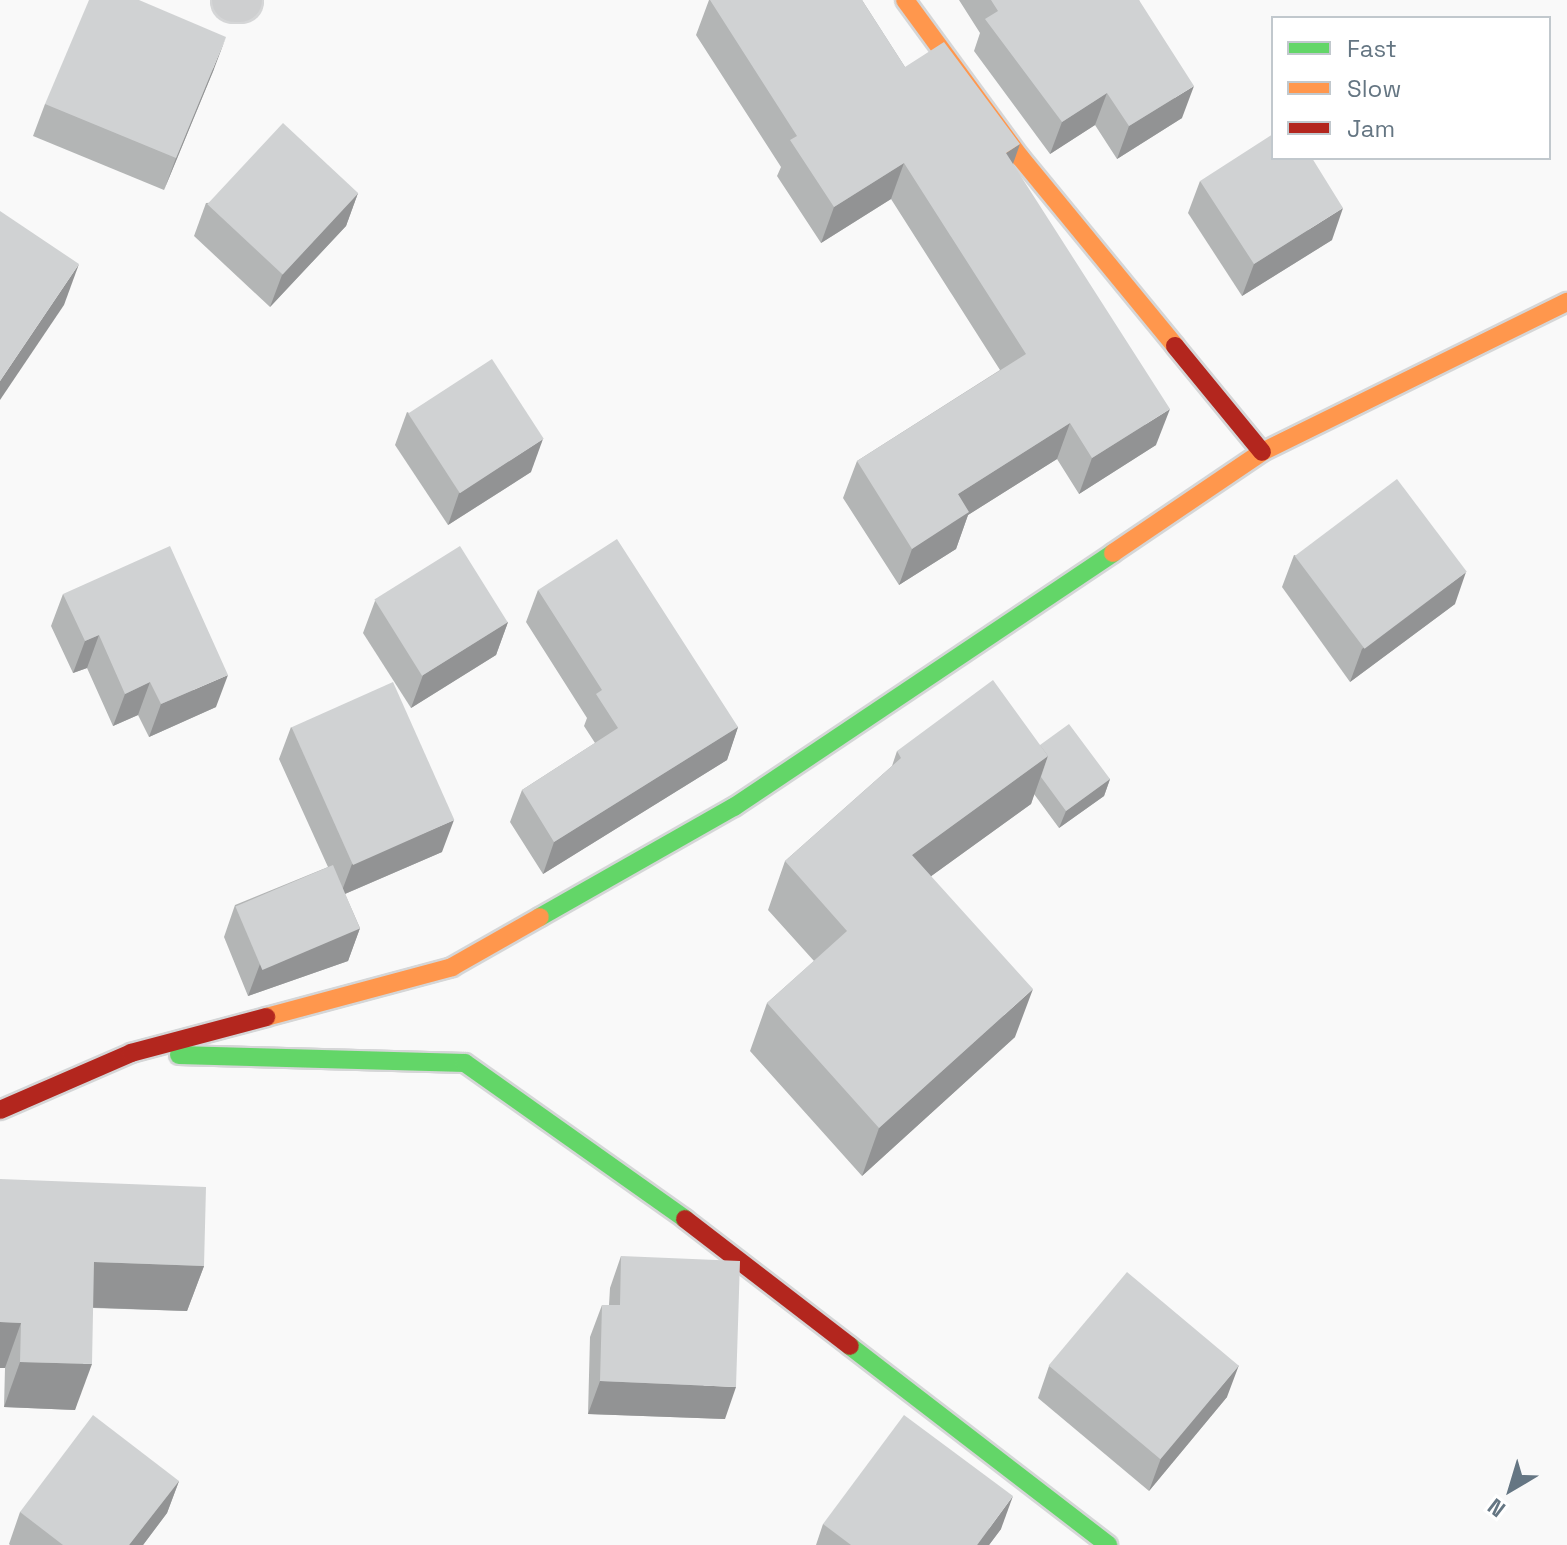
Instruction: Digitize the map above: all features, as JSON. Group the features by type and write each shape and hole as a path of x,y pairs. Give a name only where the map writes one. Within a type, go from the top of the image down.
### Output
{"street":[{"path":"905,0 1020,157 1262,452"},
{"path":"0,1110 131,1053 452,967 734,807 1262,452 1567,302"},
{"path":"131,1053 465,1063 646,1189 1108,1545"}],"building":[{"path":"89,0 139,0 226,37 176,158 45,104"},
{"path":"710,0 862,0 905,67 944,42 1020,144 1006,153 1170,409 1092,458 1070,423 958,494 969,512 912,549 857,461 1026,354 904,163 834,207 790,140 797,136"},
{"path":"991,0 1139,0 1194,86 1129,126 1107,93 1062,122 985,19 998,11"},
{"path":"283,123 358,193 283,274 207,204"},
{"path":"1271,135 1271,160 1313,160 1343,208 1254,264 1200,181"},
{"path":"0,211 79,264 0,381"},
{"path":"492,359 544,439 460,493 408,413"},
{"path":"1397,479 1467,572 1365,649 1295,556"},
{"path":"617,539 738,727 554,842 522,790 618,728 596,694 602,690 538,590"},
{"path":"170,546 228,675 161,704 150,682 125,694 99,635 85,641 63,594"},
{"path":"460,546 508,622 422,676 374,600"},
{"path":"993,680 1048,756 912,855 1033,989 879,1128 767,1003 847,931 785,861 901,758 897,751"},
{"path":"393,682 454,820 353,865 292,727"},
{"path":"1069,724 1110,779 1066,811 1041,777 1048,756 1040,745"},
{"path":"333,865 360,929 262,970 235,906"},
{"path":"0,1179 206,1187 204,1266 94,1262 92,1364 20,1362 21,1323 0,1322"},
{"path":"621,1256 740,1261 736,1387 600,1381 602,1305 620,1305"},
{"path":"1127,1272 1239,1366 1160,1459 1049,1365"},
{"path":"93,1415 179,1481 129,1545 63,1545 20,1512"},
{"path":"904,1415 1013,1496 977,1545 851,1545 823,1524"}],"traffic: fast":[{"path":"540,917 734,807 1113,553"},
{"path":"179,1055 465,1063 685,1219"},
{"path":"850,1346 1108,1545"}],"traffic: slow":[{"path":"905,0 1020,157 1175,346"},
{"path":"1113,553 1262,452 1567,302"},
{"path":"266,1017 452,967 540,917"}],"traffic: jam":[{"path":"1175,346 1262,452"},
{"path":"0,1110 131,1053 266,1017"},
{"path":"685,1219 850,1346"}]}
